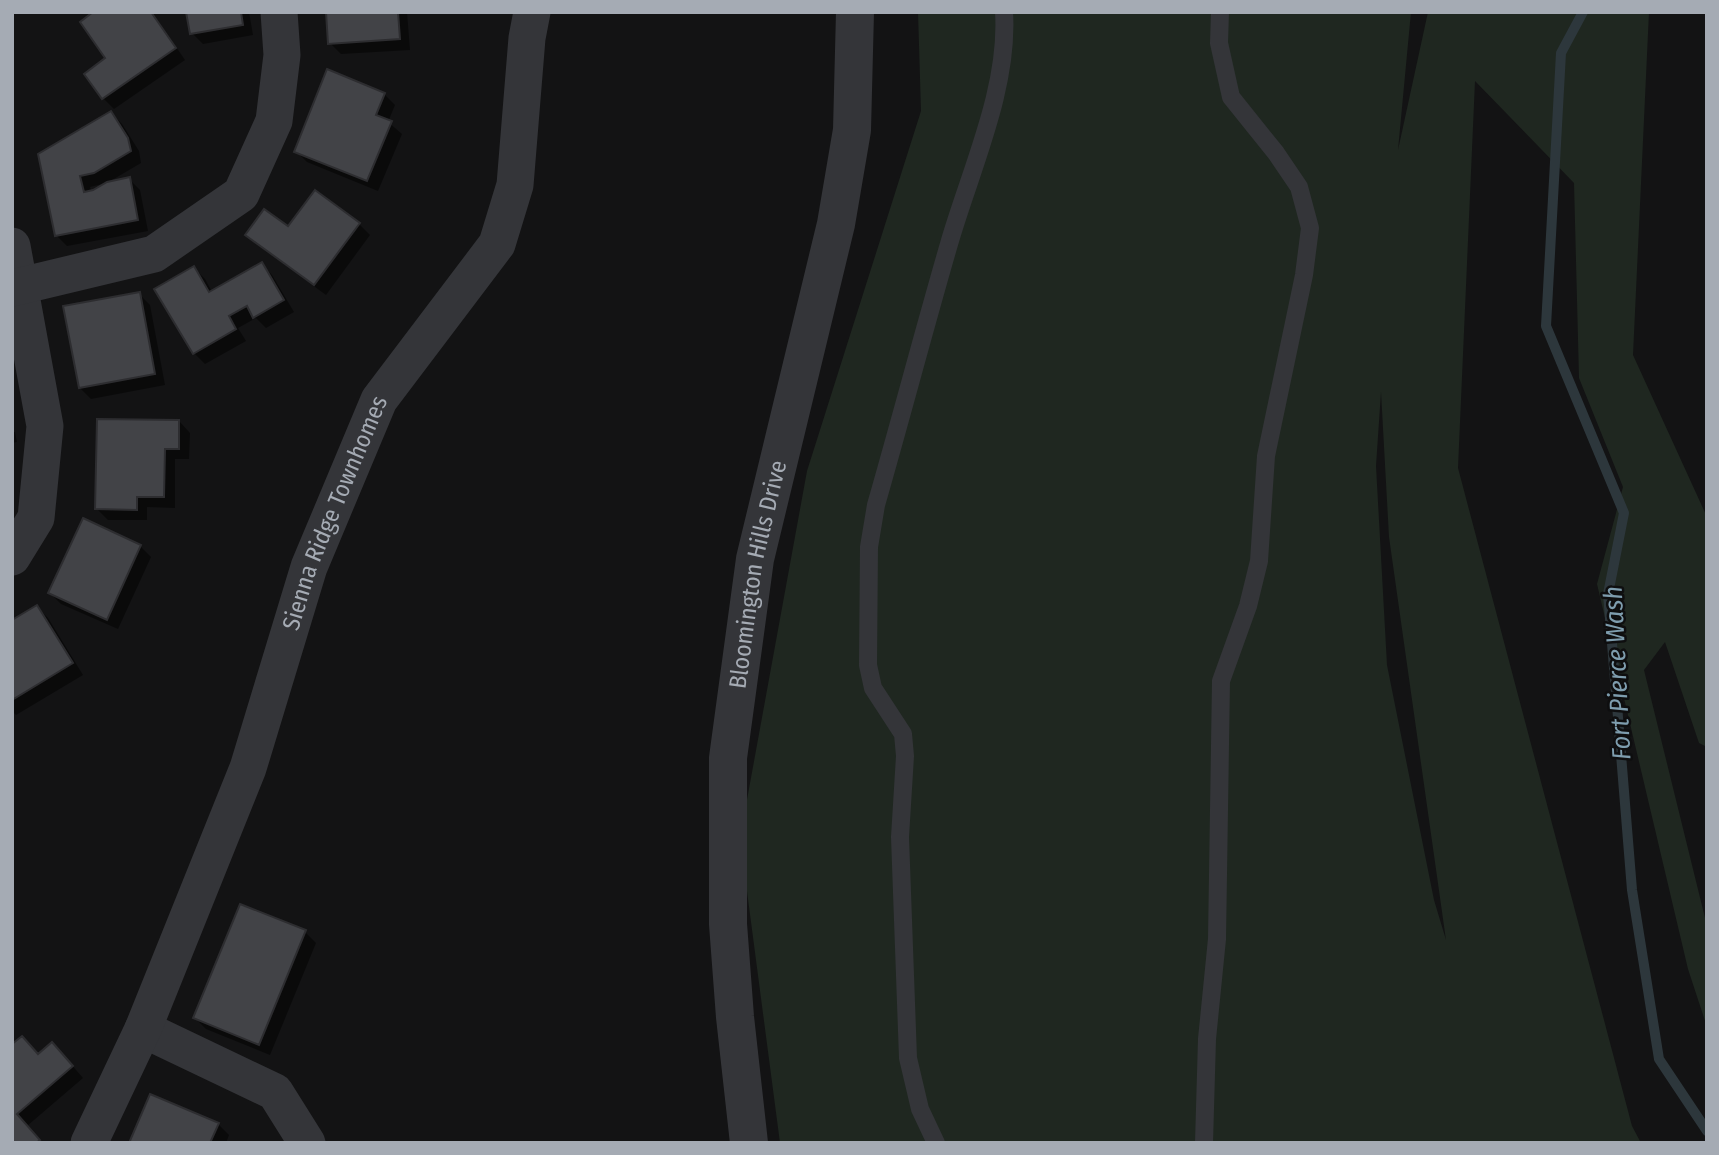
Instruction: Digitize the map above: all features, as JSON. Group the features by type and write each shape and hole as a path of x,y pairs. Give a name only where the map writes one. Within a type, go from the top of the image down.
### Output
{"street":[{"path":"16,287 154,254 241,194 274,121 282,55 279,12"},
{"name":"Sienna Ridge Townhomes","path":"89,1143 143,1029 248,768 309,567 379,400 497,244 514,184 527,38 532,12"},
{"name":"Bloomington Hills Drive","path":"749,1143 728,924 729,758 755,559 836,224 852,130 855,12"},
{"path":"12,246 16,287 45,426 36,518 12,557"},
{"path":"143,1029 275,1092 307,1143"}],"lane":[{"path":"936,1143 920,1109 908,1058 900,837 905,756 903,734 873,688 869,666 869,547 876,505 946,254 984,138 1000,73 1004,12"},
{"path":"1205,1143 1207,1039 1217,939 1221,681 1248,606 1259,561 1266,456 1304,275 1310,228 1299,187 1276,153 1231,97 1219,43 1220,12"}],"shaded area":[{"path":"918,12 1411,12 1398,150 1428,12 1649,12 1633,355 1707,517 1707,747 1699,743 1665,642 1644,670 1707,926 1707,1027 1688,969 1597,584 1623,487 1579,378 1574,183 1475,81 1458,468 1632,1126 1641,1143 780,1143 740,838 807,471 921,111","holes":["1381,392 1389,537 1446,940 1434,900 1387,665 1376,466"]}],"building":[{"path":"93,12 151,12 176,48 102,99 84,74 105,58 80,22"},
{"path":"186,12 241,12 243,25 190,34"},
{"path":"326,12 398,12 400,39 328,44"},
{"path":"327,69 385,93 376,115 392,121 367,181 294,152"},
{"path":"111,111 128,138 131,151 94,173 80,176 84,192 107,182 130,177 138,220 55,236 38,154"},
{"path":"315,190 360,223 314,285 245,235 264,209 288,226"},
{"path":"262,262 284,300 253,318 247,306 229,316 236,329 193,354 154,289 194,266 209,292"},
{"path":"140,292 155,374 79,388 63,306"},
{"path":"97,419 179,420 179,449 165,449 164,497 137,497 137,510 95,509"},
{"path":"83,518 141,545 107,620 48,593"},
{"path":"37,605 73,663 12,700 12,620"},
{"path":"240,904 306,930 259,1045 193,1018"},
{"path":"22,1036 38,1054 52,1042 73,1066 17,1114 40,1140 36,1143 12,1143 12,1044"},
{"path":"150,1094 219,1123 210,1143 129,1143"}],"waterway":[{"name":"Fort Pierce Wash","path":"1583,12 1561,53 1546,326 1624,513 1608,594 1632,890 1659,1059 1707,1131"}]}
